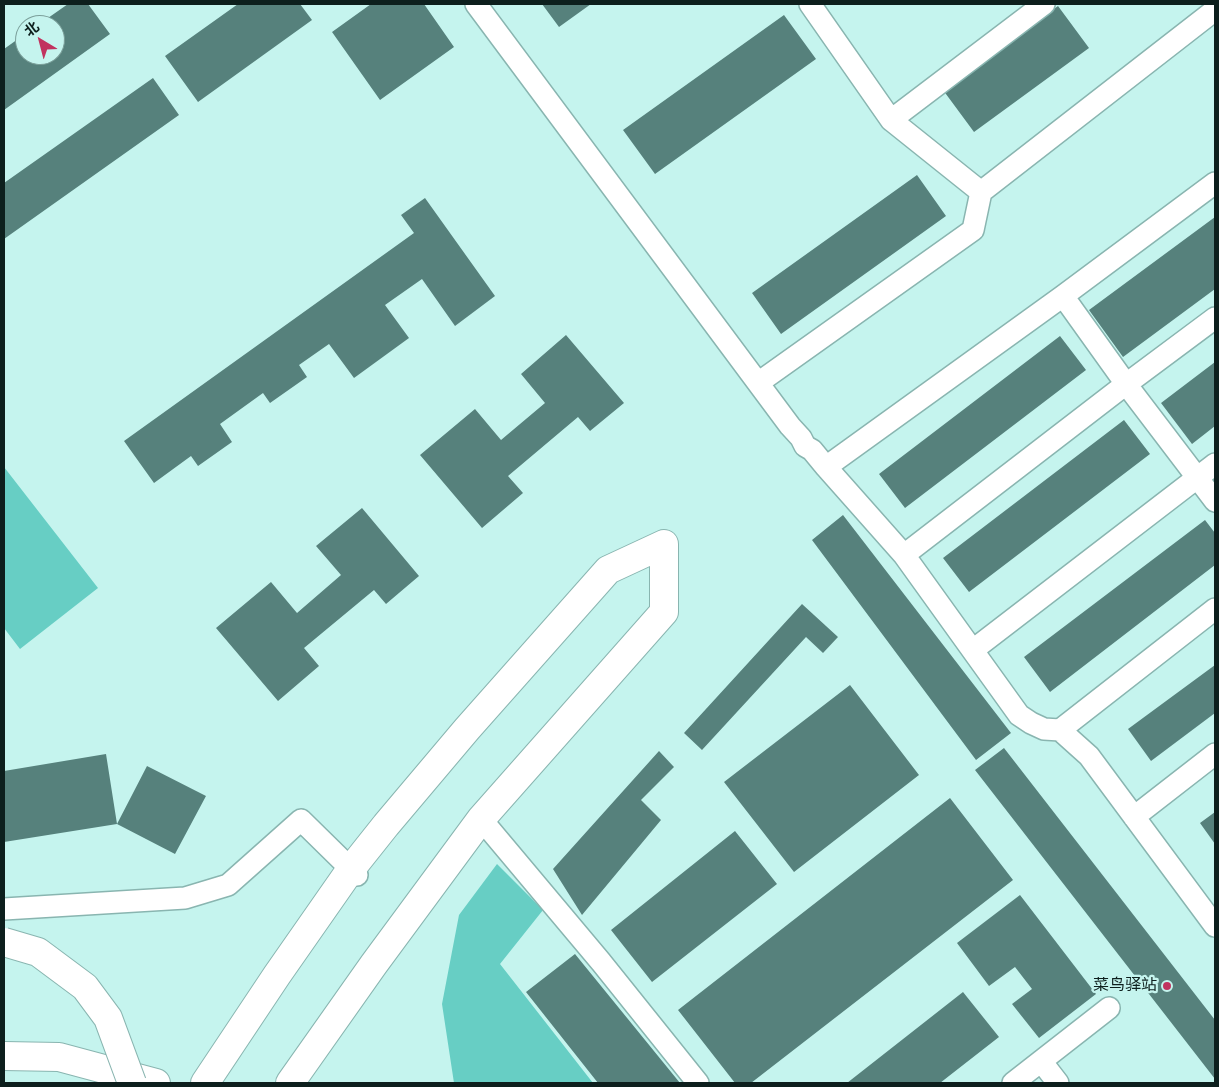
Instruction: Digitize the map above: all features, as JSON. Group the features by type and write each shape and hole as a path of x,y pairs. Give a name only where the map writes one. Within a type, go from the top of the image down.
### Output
{"main road":[{"path":"205,1083 349,867 467,729 608,570 664,544 664,612 481,819 374,964 290,1083"},
{"path":"4,942 38,952 84,987 108,1018 132,1083"},
{"path":"4,1056 59,1058 156,1083"}],"street":[{"path":"476,4 790,426 801,438 805,446 812,450 904,554 1019,715 1044,729 1060,730 1089,756 1134,817 1208,902 1215,926"},
{"path":"810,4 891,120 981,192"},
{"path":"891,120 1044,4"},
{"path":"758,383 973,230 981,192 1215,10"},
{"path":"826,468 1215,183"},
{"path":"1063,296 1126,384 1215,501"},
{"path":"904,554 1215,318"},
{"path":"973,650 1215,464"},
{"path":"1060,730 1215,609"},
{"path":"1134,817 1215,754"},
{"path":"481,819 601,962 698,1083"},
{"path":"4,909 184,898 219,888 228,885 301,820 349,867"},
{"path":"1013,1083 1108,1008"},
{"path":"1041,1061 1058,1083"}],"shaded area":[{"path":"4,467 98,588 20,649 4,628"},
{"path":"497,864 543,910 500,964 593,1083 454,1083 442,1004 459,915"}],"building":[{"path":"68,4 88,4 110,34 4,110 4,49 15,41 15,65 65,65 65,15 52,15"},
{"path":"238,4 300,4 312,20 198,102 165,56"},
{"path":"371,4 424,4 454,47 380,100 332,32"},
{"path":"542,4 591,4 559,27"},
{"path":"1058,6 1089,48 974,132 943,90"},
{"path":"784,15 816,59 655,174 623,130"},
{"path":"153,78 179,115 4,239 4,183"},
{"path":"917,175 946,216 781,334 752,293"},
{"path":"425,198 495,296 455,326 422,279 385,305 409,338 354,378 329,344 299,365 307,377 270,403 263,393 220,424 232,442 198,466 191,456 154,483 124,441 414,233 401,215"},
{"path":"1215,217 1215,289 1123,357 1089,310"},
{"path":"566,335 624,403 590,431 578,417 508,476 523,493 482,528 420,455 475,409 501,440 545,403 521,374"},
{"path":"1060,336 1086,370 905,508 879,474"},
{"path":"1215,362 1215,426 1192,444 1161,403"},
{"path":"1124,420 1150,454 969,592 943,558"},
{"path":"362,508 419,576 386,604 374,590 304,648 319,666 278,701 216,628 271,582 297,613 341,575 316,546"},
{"path":"843,515 1011,733 976,760 812,540"},
{"path":"1205,520 1215,533 1215,565 1050,692 1024,657"},
{"path":"802,604 838,637 823,653 806,637 702,750 684,733"},
{"path":"1215,665 1215,713 1151,761 1128,729"},
{"path":"850,685 919,775 794,872 724,782"},
{"path":"1004,748 1215,1020 1215,1079 975,770"},
{"path":"659,751 674,767 641,800 661,820 582,915 553,869"},
{"path":"106,754 117,824 4,842 4,771"},
{"path":"147,766 206,796 175,854 117,824"},
{"path":"950,798 1013,880 751,1083 735,1083 678,1010"},
{"path":"1215,812 1215,844 1200,823"},
{"path":"735,831 777,884 652,982 611,930"},
{"path":"1020,895 1096,994 1039,1038 1012,1004 1032,989 1015,967 989,986 957,943"},
{"path":"575,954 680,1083 598,1083 526,992"},
{"path":"963,992 999,1037 940,1083 847,1083"}],"place":[{"name":"菜鸟驿站","path":"1167,986"}]}
